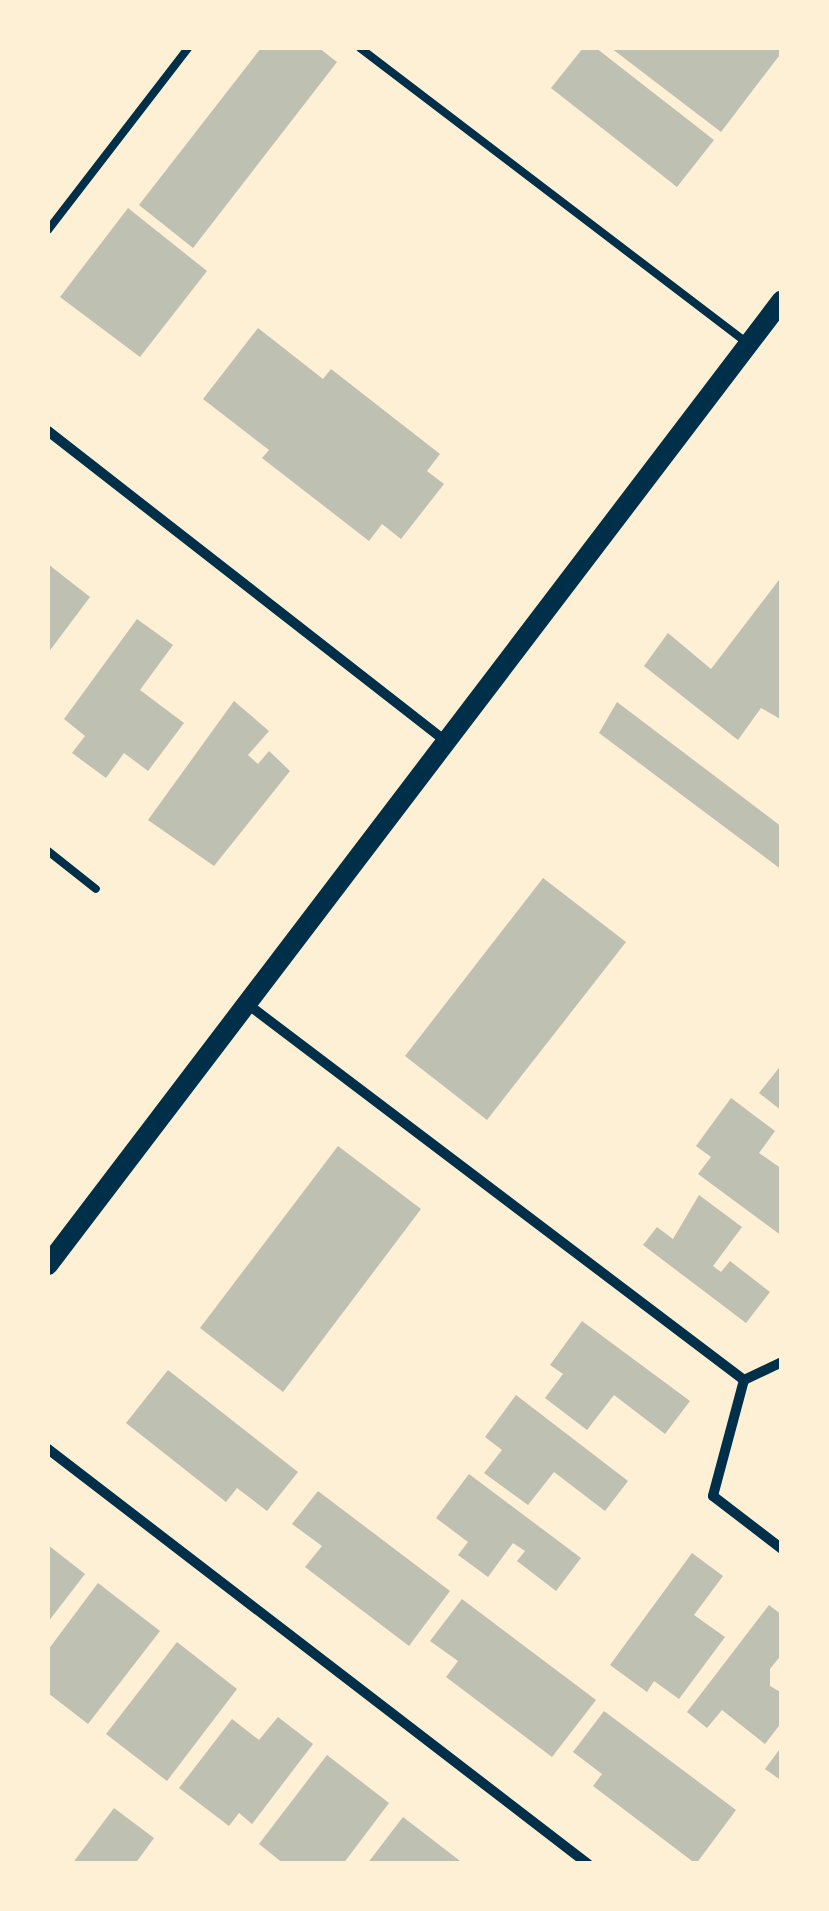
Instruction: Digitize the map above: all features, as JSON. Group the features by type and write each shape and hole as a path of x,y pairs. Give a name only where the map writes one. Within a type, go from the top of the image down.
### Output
{"main road":[{"path":"48,1265 444,739 782,300"}],"street":[{"path":"48,431 444,739"},
{"path":"245,1003 744,1380"},
{"path":"782,1362 744,1380 713,1496 782,1549"},
{"path":"48,1449 588,1864"}],"lane":[{"path":"48,230 188,48"},
{"path":"360,48 748,344"},
{"path":"48,851 96,888"}],"building":[{"path":"261,48 319,48 337,62 193,248 139,205"},
{"path":"583,48 596,48 714,140 677,187 551,88"},
{"path":"611,48 782,48 782,52 721,132"},
{"path":"128,208 207,271 140,357 60,297"},
{"path":"258,328 323,379 331,369 440,454 427,471 444,484 401,539 382,524 369,541 262,458 269,450 203,399"},
{"path":"48,564 90,597 48,653"},
{"path":"782,576 782,720 761,708 738,740 644,666 668,633 711,669"},
{"path":"137,619 173,645 140,690 184,723 148,771 124,753 106,778 72,753 85,736 64,719"},
{"path":"234,701 269,731 248,755 258,764 269,751 290,771 214,866 148,820"},
{"path":"617,702 782,827 782,870 599,733"},
{"path":"543,878 626,942 487,1120 405,1056"},
{"path":"782,1064 782,1111 759,1093"},
{"path":"731,1098 775,1131 759,1153 782,1169 782,1236 698,1174 711,1157 696,1146"},
{"path":"338,1146 421,1209 283,1392 200,1328"},
{"path":"699,1195 742,1227 713,1266 721,1272 730,1261 770,1292 746,1323 643,1245 657,1227 673,1239"},
{"path":"582,1321 690,1401 665,1434 614,1395 587,1430 545,1398 563,1374 550,1365"},
{"path":"168,1370 298,1472 267,1511 237,1488 226,1502 126,1423"},
{"path":"516,1395 628,1481 605,1511 554,1472 528,1505 484,1473 502,1450 485,1437"},
{"path":"469,1474 581,1558 556,1591 517,1561 525,1551 513,1543 488,1577 458,1555 468,1542 436,1518"},
{"path":"318,1491 450,1591 409,1646 305,1567 322,1546 292,1524"},
{"path":"48,1545 85,1574 48,1622"},
{"path":"692,1553 723,1576 694,1615 725,1637 679,1699 654,1681 647,1692 610,1665"},
{"path":"98,1583 160,1631 88,1724 48,1693 48,1650"},
{"path":"462,1599 596,1700 552,1757 446,1677 458,1661 430,1641"},
{"path":"769,1605 782,1615 782,1654 770,1669 770,1686 782,1693 782,1722 765,1744 722,1710 707,1728 687,1712"},
{"path":"177,1642 237,1689 167,1781 106,1734"},
{"path":"604,1711 736,1810 696,1864 593,1786 602,1774 573,1752"},
{"path":"278,1717 313,1744 252,1824 239,1813 229,1826 179,1788 232,1719 259,1740"},
{"path":"782,1746 782,1781 765,1769"},
{"path":"327,1755 389,1803 343,1864 284,1864 259,1844"},
{"path":"114,1808 154,1838 135,1864 72,1864"},
{"path":"403,1817 464,1864 367,1864"}]}
